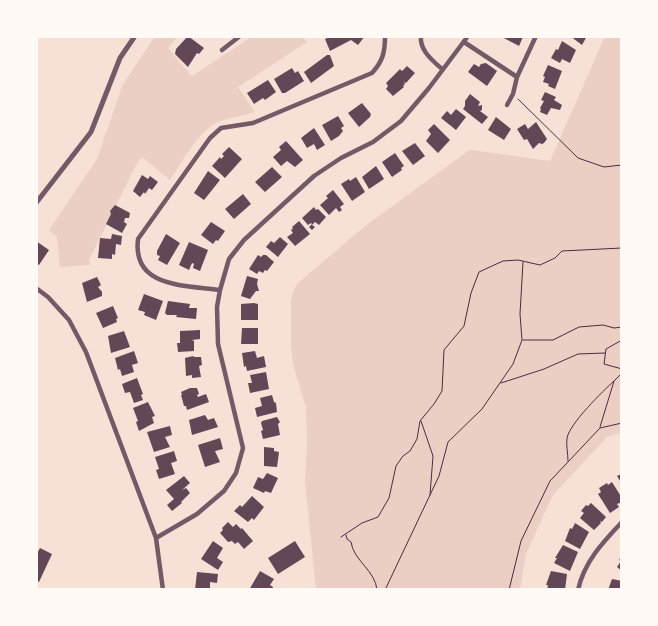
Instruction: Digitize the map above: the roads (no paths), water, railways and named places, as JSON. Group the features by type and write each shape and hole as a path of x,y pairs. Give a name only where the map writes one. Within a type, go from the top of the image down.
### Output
{"street":[{"path":"36,203 91,132 120,58 135,36"},
{"path":"222,50 240,36"},
{"path":"220,290 166,283 153,277 141,265 136,253 138,239 210,138 221,128 253,123 372,73 381,64 385,36"},
{"path":"420,36 420,41 427,54 442,69"},
{"path":"156,538 197,514 224,490 236,473 243,448 218,344 217,307 229,259 244,240 314,176 341,158 373,142 401,120 429,88 468,36"},
{"path":"507,105 513,94 517,77 536,36"},
{"path":"464,42 517,77"},
{"path":"36,288 48,297 69,320 86,352 156,538 163,590"},
{"path":"578,590 580,578 598,547 622,522"}]}
